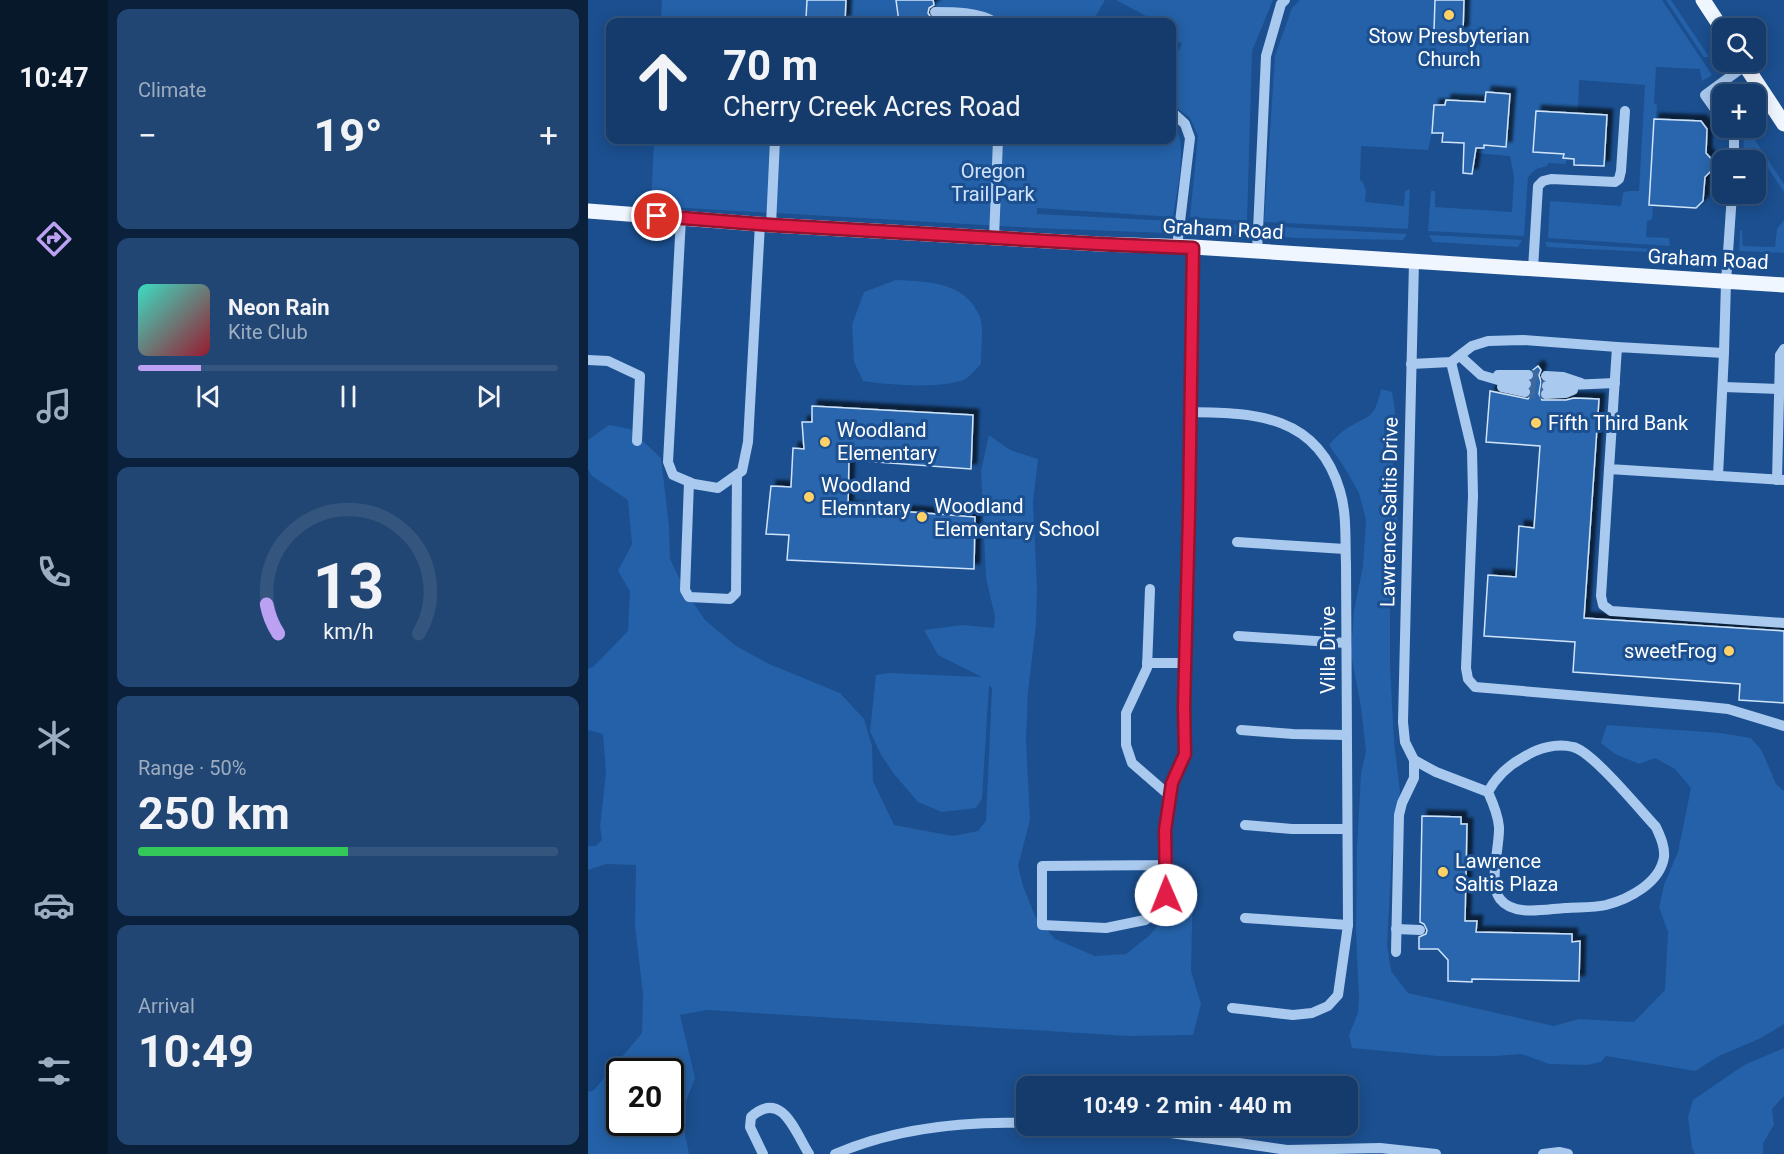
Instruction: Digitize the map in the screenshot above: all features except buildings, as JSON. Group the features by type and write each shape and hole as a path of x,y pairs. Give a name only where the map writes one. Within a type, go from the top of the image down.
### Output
{"main road":[{"path":"1703,0 1715,18"},
{"path":"1751,72 1784,124"},
{"name":"Graham Road","path":"588,211 766,225 1185,247 1782,284"}],"street":[{"path":"1257,252 1266,56 1281,4 1285,0"},
{"path":"935,12 970,14 987,18"},
{"path":"1720,84 1734,72"},
{"path":"1712,90 1705,96 1712,105"},
{"path":"1533,269 1538,186 1543,181 1551,179 1615,182 1619,179 1625,111"},
{"path":"1166,865 1042,866 1042,925 1106,928 1145,920 1158,911 1166,895 1166,865 1165,830 1172,783 1185,754 1190,412 1185,247 1190,138 1185,124 1176,116"},
{"path":"681,218 668,462 673,475 689,482 718,488 742,471 748,442 775,144"},
{"path":"994,238 998,144"},
{"path":"1718,476 1731,204"},
{"name":"Lawrence Saltis Drive","path":"1414,262 1402,722 1405,742 1414,760"},
{"path":"1411,364 1456,359 1472,346 1488,341 1523,339 1724,353"},
{"path":"1617,347 1600,596 1603,605 1611,610 1784,623"},
{"path":"1609,469 1781,480 1779,389 1780,355 1784,349"},
{"path":"1456,359 1481,375 1504,388 1526,384 1481,375"},
{"path":"1456,359 1472,450 1473,496 1466,668 1468,679 1475,687 1728,709 1784,726"},
{"path":"588,360 608,362 640,376 637,441"},
{"path":"1547,385 1615,383"},
{"path":"1724,387 1779,389"},
{"name":"Villa Drive","path":"1190,412 1240,413 1273,419 1300,433 1317,448 1328,463 1340,490 1345,549 1348,925 1338,994 1328,1006 1312,1013 1293,1015 1232,1008"},
{"path":"689,482 685,590 689,597 730,599 736,592 737,475"},
{"path":"1237,542 1345,549"},
{"path":"1150,589 1147,668 1126,713 1126,745 1132,763 1170,796"},
{"path":"1238,636 1346,643"},
{"path":"1147,663 1185,663"},
{"path":"1241,730 1346,735"},
{"path":"1396,952 1400,815 1402,803 1414,778 1414,760 1436,772 1488,792 1499,825 1494,888 1500,899 1509,907 1527,910 1606,905 1621,900 1642,888 1658,873 1664,857 1662,841 1656,827 1589,756 1575,747 1556,745 1517,760 1495,779 1488,792"},
{"path":"1245,825 1292,829 1347,829"},
{"path":"1245,918 1348,925"},
{"path":"1396,929 1420,930"},
{"path":"763,1154 750,1127 751,1117 759,1109 771,1107 783,1111 809,1154"},
{"path":"835,1154 907,1131 946,1125 1016,1123"},
{"path":"1191,1136 1287,1150 1380,1148 1436,1154"},
{"path":"1543,1154 1559,1152 1568,1154"}],"green space":[{"path":"662,0 1105,0 1094,18 661,18"},
{"path":"1116,0 1273,0 1252,51 1247,221 1190,217 1198,136 1190,118 1176,107 1176,56 1182,44 1176,40 1176,18 1150,18"},
{"path":"1300,0 1435,0 1450,38 1463,30 1464,0 1662,0 1712,75 1702,81 1700,69 1656,67 1654,103 1657,105 1656,119 1654,119 1649,205 1653,205 1652,219 1647,221 1646,237 1669,238 1670,246 1548,238 1550,201 1621,206 1623,193 1639,191 1645,85 1579,80 1578,113 1536,111 1533,152 1564,154 1564,158 1568,158 1565,164 1548,163 1547,166 1536,169 1528,177 1524,236 1428,231 1431,191 1435,191 1435,207 1512,212 1514,176 1510,156 1475,153 1476,148 1484,148 1484,145 1506,147 1510,94 1486,92 1485,102 1446,100 1445,105 1434,105 1433,128 1428,150 1361,146 1360,180 1366,191 1365,202 1404,206 1405,191 1410,189 1408,229 1264,222 1275,56 1292,8"},
{"path":"1666,0 1671,0 1709,57 1704,57"},
{"name":"Oregon Trail Park","path":"1176,130 1180,141 1179,182 1173,217 1037,208 1037,214 1172,221 1165,233 651,206 654,144 1176,144"},
{"path":"1744,138 1754,138 1762,150 1743,150"},
{"path":"1766,157 1784,184 1784,192 1766,165"},
{"path":"1784,220 1784,253 1739,251 1740,231 1742,230 1743,246 1775,247 1777,229"},
{"path":"1189,222 1246,225 1236,235 1191,233"},
{"path":"1264,226 1407,234 1403,240 1296,238 1265,234"},
{"path":"1429,235 1522,240 1518,247 1433,242"},
{"path":"1545,242 1712,253 1709,255 1547,247"},
{"path":"896,280 945,286 965,296 973,305 981,322 981,364 968,377 941,385 900,385 863,381 854,362 852,325 864,292"},
{"path":"1381,389 1392,392 1395,411 1392,491 1398,523 1390,592 1390,668 1394,741 1400,792 1392,854 1387,944 1391,971 1408,993 1554,1026 1579,1019 1634,1022 1665,990 1668,932 1659,907 1664,885 1678,852 1691,788 1675,769 1655,758 1639,764 1615,754 1601,743 1607,725 1720,733 1751,738 1762,751 1776,784 1784,791 1784,1024 1761,1038 1719,1056 1695,1071 1606,1056 1601,1062 1587,1065 1549,1064 1522,1054 1438,1056 1352,1048 1349,1035 1358,1013 1359,999 1356,931 1357,848 1361,774 1366,751 1351,654 1354,611 1363,566 1366,520 1359,493 1329,445 1343,431 1372,413"},
{"path":"609,425 630,429 661,458 669,526 670,559 685,590 705,620 736,646 769,664 840,693 864,719 872,746 873,781 894,825 953,836 978,831 986,821 992,688 989,685 982,799 976,808 942,812 918,802 881,755 870,731 876,675 889,673 982,677 938,655 924,630 962,625 994,628 995,617 986,578 981,471 989,435 1010,450 1038,459 1033,502 1037,588 1036,624 1028,692 1026,739 1030,820 1018,866 1023,886 1035,916 1055,939 1095,956 1126,954 1150,935 1193,881 1191,971 1201,1004 1193,1035 1128,1036 707,1010 680,1015 695,1078 684,1106 684,1058 621,1058 642,1033 643,994 635,926 636,865 606,864 588,870 588,846 596,846 602,840 600,827 606,772 603,734 588,730 588,669 593,667 628,631 630,591 618,571 632,544 628,500 592,476 588,469 588,440"},
{"path":"1784,1048 1784,1096 1772,1109 1774,1125 1763,1143 1763,1154 1695,1154 1692,1148 1688,1117 1693,1100 1744,1065"},
{"path":"606,1076 606,1136 684,1136 684,1129 689,1154 588,1154 588,1092 594,1090"}],"tunnel":[{"path":"1528,375 1546,376"},
{"path":"1526,384 1547,386"},
{"path":"1525,392 1546,394"}],"place":[{"name":"Stow Presbyterian Church","path":"1449,15"},
{"name":"Fifth Third Bank","path":"1536,423"},
{"name":"Woodland Elementary","path":"825,442"},
{"name":"Woodland Elemntary","path":"809,497"},
{"name":"Woodland Elementary School","path":"922,517"},
{"name":"sweetFrog","path":"1729,651"},
{"name":"Lawrence Saltis Plaza","path":"1443,872"}],"route":[{"path":"657,216 771,225 1193,248 1185,754 1172,783 1165,830 1166,895"}]}
